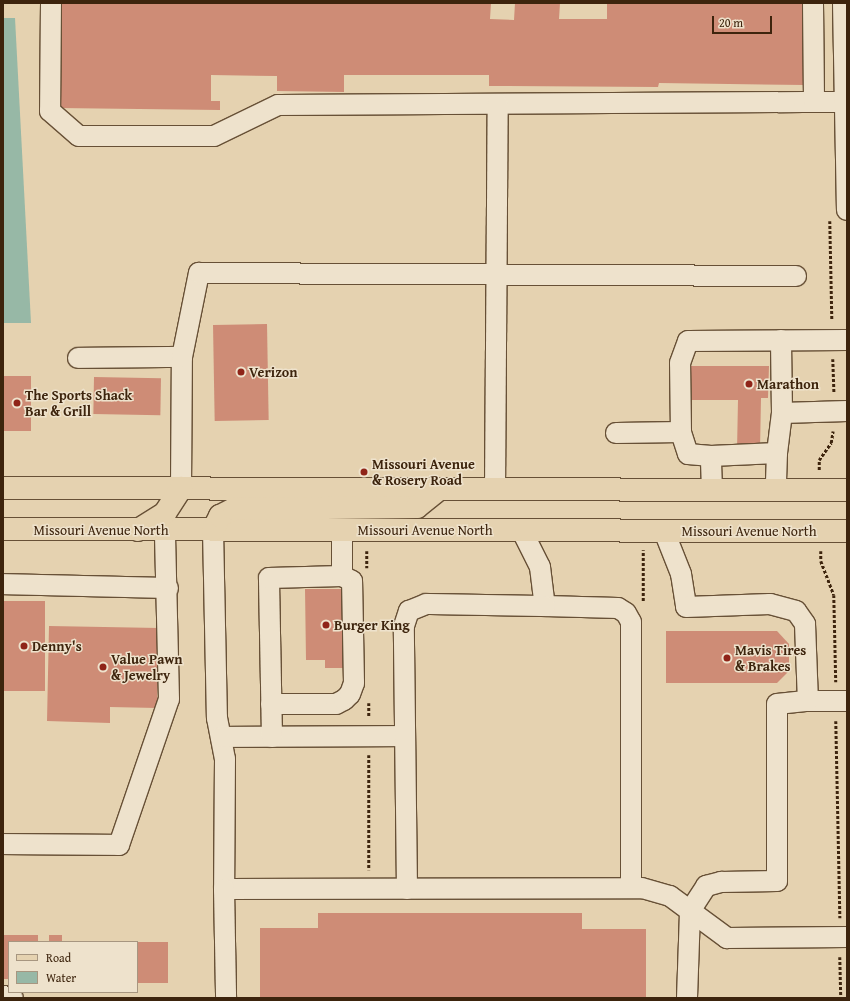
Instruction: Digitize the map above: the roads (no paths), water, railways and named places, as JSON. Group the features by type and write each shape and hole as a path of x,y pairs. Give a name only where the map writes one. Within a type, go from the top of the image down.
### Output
{"main road":[{"path":"3,488 847,490"},
{"path":"138,530 165,513 181,488"},
{"path":"214,530 220,516 234,509 417,507 439,489"},
{"name":"Missouri Avenue North","path":"3,529 847,531"}],"street":[{"path":"51,3 50,111 79,136 214,136 278,105 814,102 846,104"},
{"path":"813,3 814,102"},
{"path":"843,3 847,210"},
{"path":"495,489 498,275 498,104"},
{"path":"181,488 182,357 199,273 796,276"},
{"path":"776,490 777,453 782,413 781,340"},
{"path":"777,453 712,456 688,454 681,432 680,363 688,341 847,340"},
{"path":"78,358 182,357"},
{"path":"782,413 847,411"},
{"path":"616,433 681,432"},
{"path":"712,456 712,490"},
{"path":"3,844 119,845 168,699 168,588 165,530"},
{"path":"214,530 217,718 225,759 224,889 226,998"},
{"path":"342,530 342,576"},
{"path":"522,531 540,567 545,604"},
{"path":"664,531 681,574 686,607 770,604 796,611 805,624 808,701"},
{"path":"271,704 336,704 344,700 350,694 354,683 352,581 342,576 269,578 271,704 272,737"},
{"path":"3,584 168,588"},
{"path":"406,888 404,626 409,611 426,604 545,604 618,608 626,613 631,622 631,888"},
{"path":"687,998 690,911 706,886 721,882 777,882 777,704 808,701 847,701"},
{"path":"221,737 405,736"},
{"path":"224,889 642,888 670,896 727,938 847,937"},
{"path":"3,996 13,998"}],"water":[{"path":"3,18 15,18 31,323 3,323"}],"place":[{"name":"Verizon","path":"241,372"},
{"name":"Marathon","path":"749,384"},
{"name":"The Sports Shack Bar & Grill","path":"17,403"},
{"name":"Missouri Avenue & Rosery Road","path":"364,472"},
{"name":"Burger King","path":"326,625"},
{"name":"Denny's","path":"24,646"},
{"name":"Mavis Tires & Brakes","path":"727,658"},
{"name":"Value Pawn & Jewelry","path":"103,667"}]}
